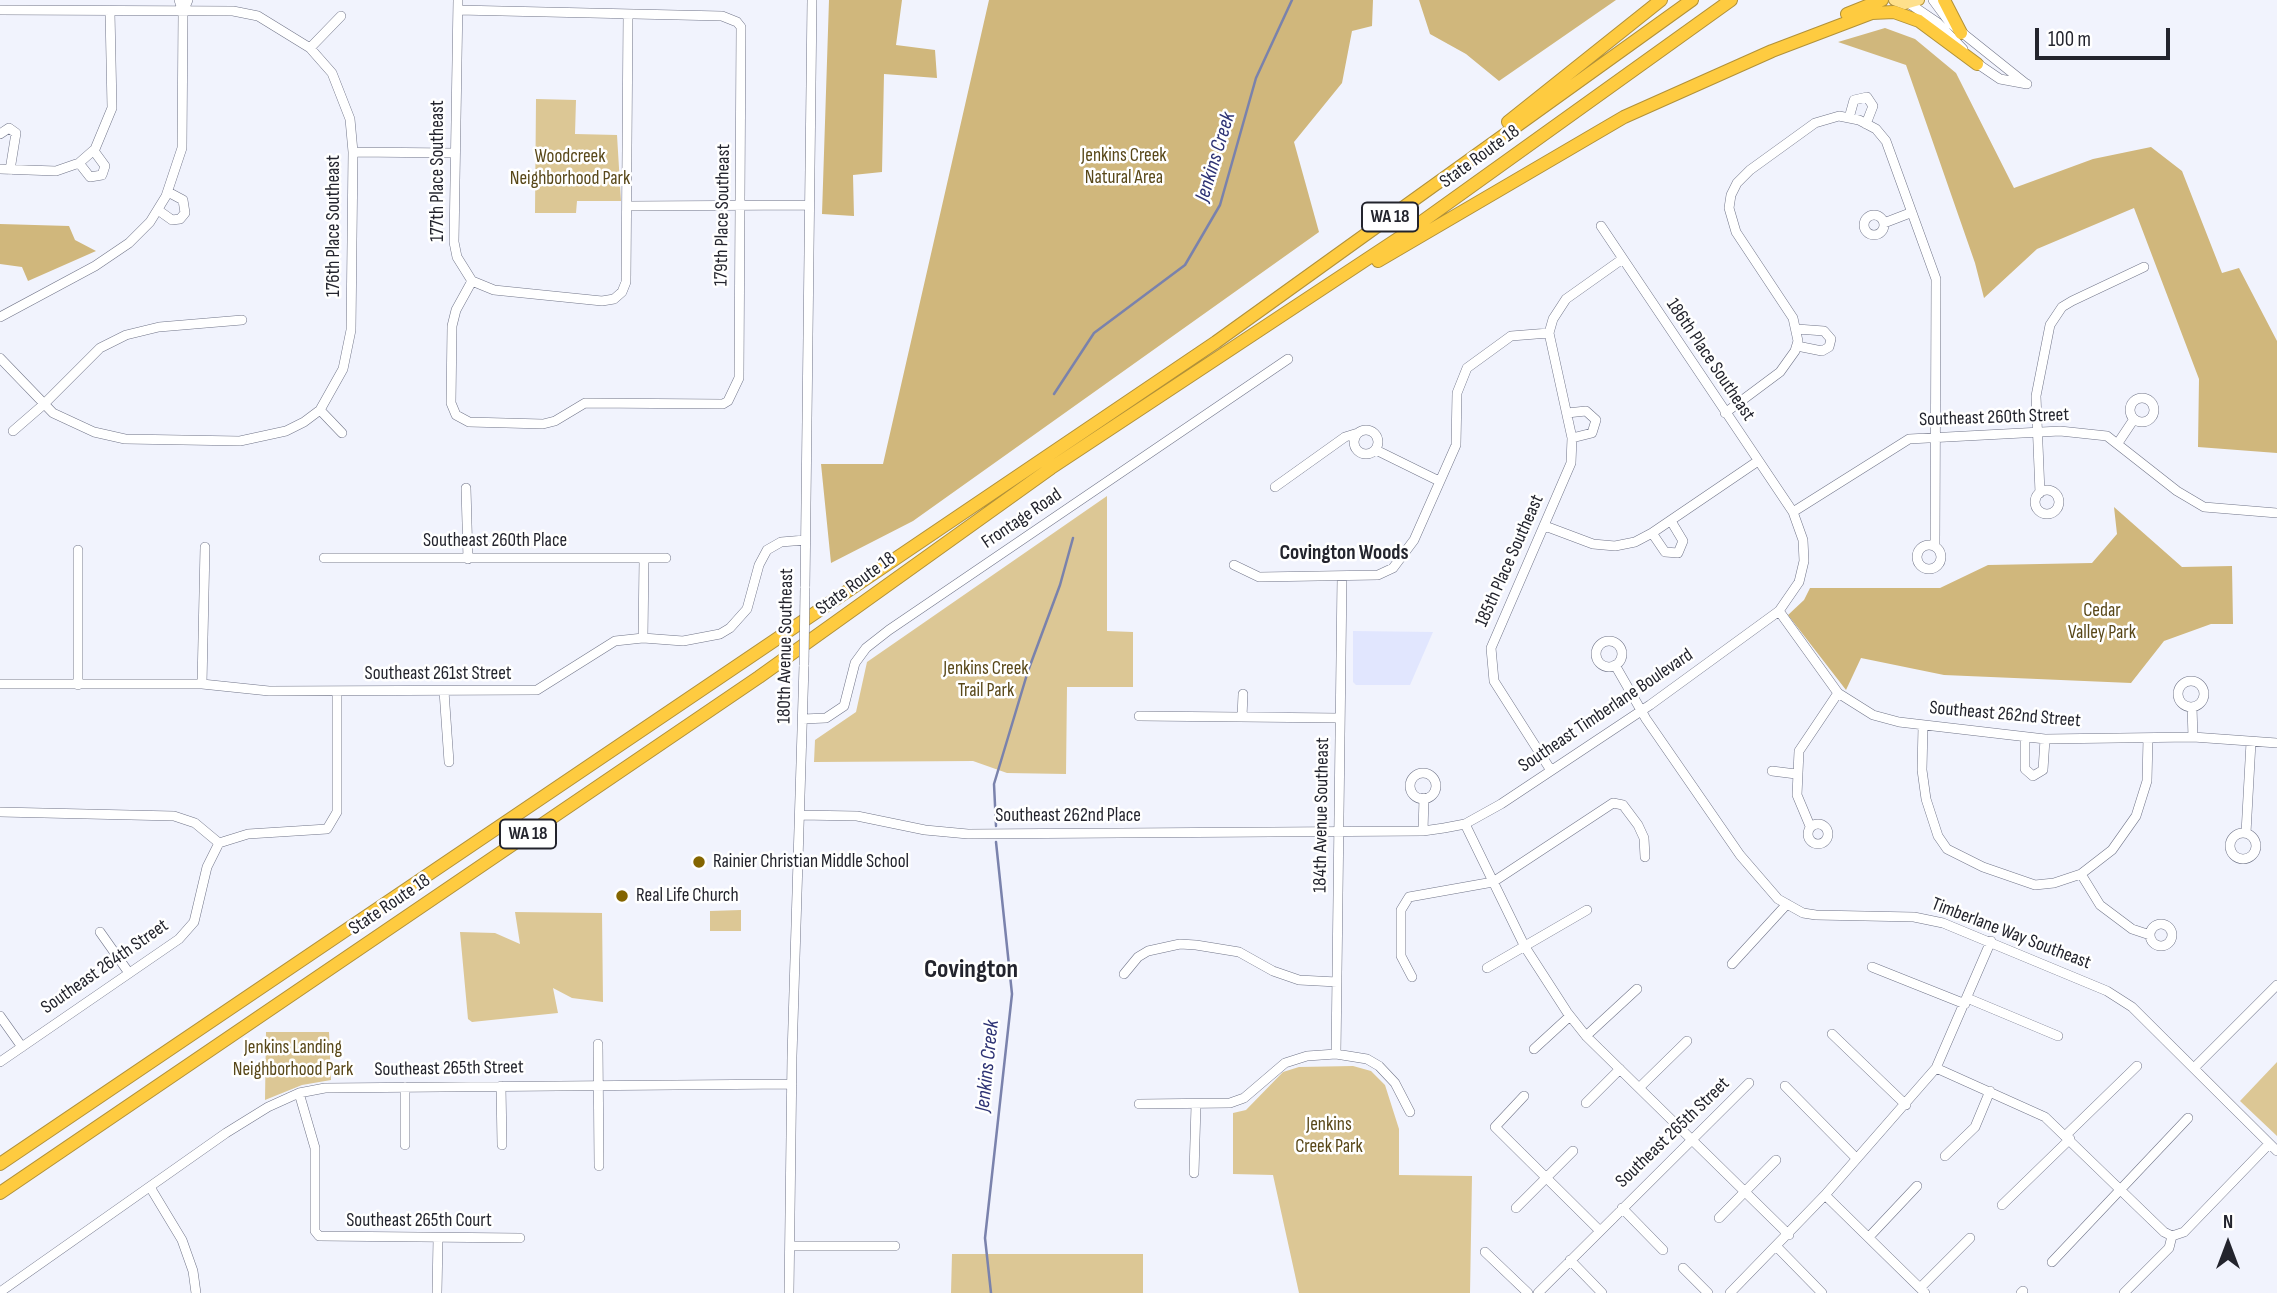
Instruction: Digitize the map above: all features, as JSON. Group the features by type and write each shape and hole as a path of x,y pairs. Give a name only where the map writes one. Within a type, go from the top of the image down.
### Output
{"highway":[{"path":"1392,216 1661,0"},
{"name":"State Route 18","path":"0,1164 1090,436 1692,0"},
{"name":"State Route 18","path":"1090,436 1233,347 1402,236 1731,0"},
{"path":"1772,51 1822,23 1882,0"},
{"path":"1944,0 1961,33"},
{"path":"1233,347 1624,117 1772,51 1872,13 1894,12 1919,21 1977,64"},
{"name":"State Route 18","path":"0,1193 759,677 1050,463"}],"main road":[{"path":"1894,0 1915,2"}],"street":[{"path":"0,317 96,266 129,243 158,210 168,192 182,148 183,12 180,0"},
{"path":"183,12 188,0"},
{"name":"180th Avenue Southeast","path":"789,1293 804,665 812,0"},
{"path":"1915,2 1977,64 2000,79 2027,84 1961,33 1933,0"},
{"path":"458,5 628,14 626,282 614,299 494,290 472,281"},
{"name":"177th Place Southeast","path":"458,5 454,242 463,268 472,281"},
{"name":"176th Place Southeast","path":"0,10 233,11 258,16 310,48 332,73 350,119 351,330 343,369 320,410"},
{"path":"0,134 9,128 16,133 5,169 56,171 79,163 94,151 107,126 112,108 110,12"},
{"name":"179th Place Southeast","path":"472,281 456,310 452,326 451,403 456,415 469,422 543,424 592,402 723,404 732,397 739,378 743,37 737,22 722,16 628,14"},
{"path":"310,48 341,16"},
{"path":"1725,413 1780,372 1797,344 1797,330 1736,232 1729,208 1737,183 1750,170 1815,123 1839,117 1858,120 1886,141 1910,213 1931,263 1938,293 1935,546"},
{"path":"79,163 90,177 103,175 105,166 94,151"},
{"path":"352,152 454,153"},
{"path":"158,210 172,220 180,219 185,214 185,203 168,192"},
{"path":"628,206 809,205"},
{"path":"1884,223 1910,213"},
{"name":"186th Place Southeast","path":"1601,226 1621,260 1793,512"},
{"path":"1234,565 1259,577 1378,575 1393,568 1414,540 1456,445 1457,393 1467,368 1511,336 1549,333 1553,318 1566,299 1621,260"},
{"path":"2040,493 2036,396 2046,337 2054,317 2072,300 2144,267"},
{"path":"13,431 100,348 126,335 159,327 242,320"},
{"path":"1797,330 1824,331 1831,339 1829,347 1822,351 1797,344"},
{"name":"185th Place Southeast","path":"1549,333 1572,438 1571,463 1491,648 1494,681 1550,769"},
{"path":"0,358 43,405 94,432 125,439 240,440 265,437 286,431 320,410 342,433"},
{"name":"Frontage Road","path":"803,719 826,718 844,706 855,663 866,648 889,630 1288,359"},
{"path":"1567,413 1586,411 1596,420 1592,433 1572,438"},
{"path":"2119,443 2134,419"},
{"path":"1275,487 1345,437 1365,429 1373,431 1378,438 1376,450"},
{"name":"Southeast 260th Street","path":"1793,512 1899,443 1920,437 2081,432 2107,436 2119,443 2177,491 2204,507 2277,513"},
{"path":"1358,433 1354,440 1358,451 1369,454 1376,450"},
{"path":"1376,450 1439,481"},
{"path":"1545,526 1603,545 1635,542 1671,521 1758,461"},
{"path":"466,488 468,559"},
{"name":"Southeast Timberlane Boulevard","path":"1339,831 1423,831 1465,824 1501,804 1640,711 1779,611 1799,582 1804,561 1803,540 1793,512"},
{"path":"1652,533 1665,552 1678,552 1683,541 1671,521"},
{"name":"Southeast 261st Street","path":"0,684 202,684 269,691 537,690 615,641 643,638 699,639 730,628 747,609 759,565 767,550 781,542 805,540"},
{"path":"202,684 205,547"},
{"path":"78,550 78,685"},
{"name":"Southeast 260th Place","path":"324,558 666,558"},
{"path":"643,638 644,559"},
{"name":"184th Avenue Southeast","path":"1336,1054 1342,577"},
{"name":"Southeast 262nd Street","path":"1779,611 1838,693 1874,715 1923,726 2025,738 2193,737 2277,743"},
{"name":"Timberlane Way Southeast","path":"1615,665 1640,711 1753,873 1768,890 1787,904 1803,913 1827,916 1926,918 1991,942 2117,998 2132,1007 2273,1148"},
{"path":"0,812 174,816 195,823 219,843 248,834 327,829 337,812 337,691"},
{"path":"444,691 449,762"},
{"path":"1810,826 1797,796 1796,774 1803,741 1838,693"},
{"path":"1242,717 1243,694"},
{"path":"2192,707 2193,737"},
{"path":"1139,716 1340,718"},
{"path":"1923,726 1922,770 1926,799 1938,835 1947,849 1972,863 2035,885 2053,883 2081,874 2112,850 2136,816 2147,781 2148,738"},
{"path":"2025,738 2025,769 2034,776 2043,771 2045,739"},
{"path":"2246,832 2250,742"},
{"path":"1772,771 1796,774"},
{"path":"1423,831 1424,799"},
{"path":"1412,977 1401,956 1404,902 1413,895 1493,882 1609,805 1617,803 1623,805 1638,825 1644,838 1645,857"},
{"name":"Southeast 262nd Place","path":"800,815 857,816 925,830 968,834 1339,831"},
{"path":"1465,824 1525,947 1570,1016 1586,1036 1788,1234"},
{"name":"Southeast 264th Street","path":"0,1062 178,939 194,922 207,867 219,843"},
{"path":"2081,874 2100,905 2132,929 2150,935"},
{"path":"1732,964 1787,904"},
{"path":"1487,968 1587,911"},
{"path":"100,932 129,973"},
{"path":"1730,1293 1825,1195 1936,1068 1991,942"},
{"path":"1124,974 1131,963 1148,951 1180,944 1239,952 1273,971 1299,980 1337,982"},
{"path":"1872,967 2058,1036"},
{"path":"2194,1068 2277,985"},
{"path":"1586,1036 1637,989"},
{"path":"0,1016 22,1047"},
{"path":"1534,1049 1570,1016"},
{"path":"1832,1034 1906,1105"},
{"path":"1639,1088 1686,1041"},
{"path":"598,1044 598,1166"},
{"path":"1139,1104 1230,1103 1244,1098 1285,1063 1307,1056 1336,1054 1367,1059 1379,1066 1395,1083 1410,1112"},
{"path":"2002,1205 2137,1066"},
{"path":"1936,1068 2037,1113 2068,1137 2164,1232 2172,1236 2184,1232 2273,1148"},
{"path":"1586,1103 1620,1069"},
{"name":"Southeast 265th Street","path":"1538,1293 1598,1230 1749,1083"},
{"name":"Southeast 265th Street","path":"0,1292 268,1107 299,1093 325,1088 792,1084"},
{"path":"501,1086 502,1145"},
{"path":"1785,1086 1856,1158"},
{"path":"405,1087 405,1145"},
{"path":"1945,1156 1975,1127 1990,1091"},
{"name":"Southeast 265th Court","path":"299,1093 315,1148 315,1231 319,1236 520,1238"},
{"path":"1524,1096 1495,1127 1598,1230"},
{"path":"1194,1173 1196,1105"},
{"path":"2052,1262 2188,1118"},
{"path":"1516,1208 1573,1151"},
{"path":"1719,1218 1776,1160"},
{"path":"1869,1237 1917,1186"},
{"path":"150,1187 182,1240 193,1271 196,1293"},
{"path":"1825,1195 1923,1291 1970,1238"},
{"name":"Southeast 265th Street","path":"1622,1208 1663,1250"},
{"path":"2124,1293 2169,1248 2172,1236"},
{"path":"437,1293 438,1238"},
{"path":"790,1246 895,1246"},
{"path":"1777,1247 1822,1293"},
{"path":"1485,1252 1528,1293"},
{"path":"1570,1260 1602,1293"},
{"path":"1683,1268 1708,1293"}],"shaded area":[{"path":"1353,631 1433,632 1410,685 1356,685 1353,682"}],"green space":[{"path":"829,0 902,0 896,45 935,50 937,78 884,74 882,172 853,175 854,216 822,214"},
{"name":"Jenkins Creek Natural Area","path":"989,0 1373,0 1372,26 1352,31 1342,83 1294,142 1319,232 913,521 831,563 821,464 883,464"},
{"path":"1419,0 1616,0 1499,81 1466,54 1430,34"},
{"path":"1885,28 1915,39 1956,73 2014,188 2093,159 2151,147 2182,171 2222,273 2239,268 2277,341 2277,453 2198,447 2199,379 2134,208 2037,249 1984,298 1975,263 1906,65 1838,42"},
{"name":"Woodcreek Neighborhood Park","path":"536,99 576,100 575,134 617,135 621,201 577,201 576,213 535,213"},
{"path":"0,224 69,226 75,240 96,251 28,281 22,267 0,264"},
{"name":"Jenkins Creek Trail Park","path":"1107,496 1107,631 1133,632 1133,687 1067,687 1066,774 1007,773 973,761 814,762 815,740 856,712 867,662"},
{"name":"Cedar Valley Park","path":"2114,507 2182,567 2232,566 2233,624 2211,624 2164,641 2131,683 1944,675 1861,658 1846,690 1788,615 1804,600 1810,588 1940,588 1988,565 2092,563 2117,534"},
{"path":"741,910 741,931 710,931 710,911"},
{"path":"515,912 602,913 603,1002 572,998 553,988 558,1013 472,1022 468,1019 460,932 495,933 520,944"},
{"name":"Jenkins Landing Neighborhood Park","path":"266,1032 329,1032 331,1080 302,1085 265,1100"},
{"path":"2277,1062 2277,1136 2240,1101"},
{"name":"Jenkins Creek Park","path":"1353,1066 1371,1071 1385,1085 1399,1129 1399,1175 1472,1176 1470,1293 1299,1293 1273,1175 1233,1174 1233,1113 1246,1110 1283,1072 1299,1067"},
{"path":"952,1254 1143,1254 1143,1293 951,1293"}],"waterway":[{"name":"Jenkins Creek","path":"1054,394 1094,333 1185,265 1220,205 1256,78 1292,0"},
{"name":"Jenkins Creek","path":"996,826 994,784 1028,671 1060,585 1073,538"},
{"name":"Jenkins Creek","path":"991,1293 985,1238 1012,994 996,842"}],"place":[{"name":"Rainier Christian Middle School","path":"699,862"},
{"name":"Real Life Church","path":"622,896"}],"district":[{"name":"Covington Woods","path":"1344,554"},
{"name":"Covington","path":"971,970"}]}
